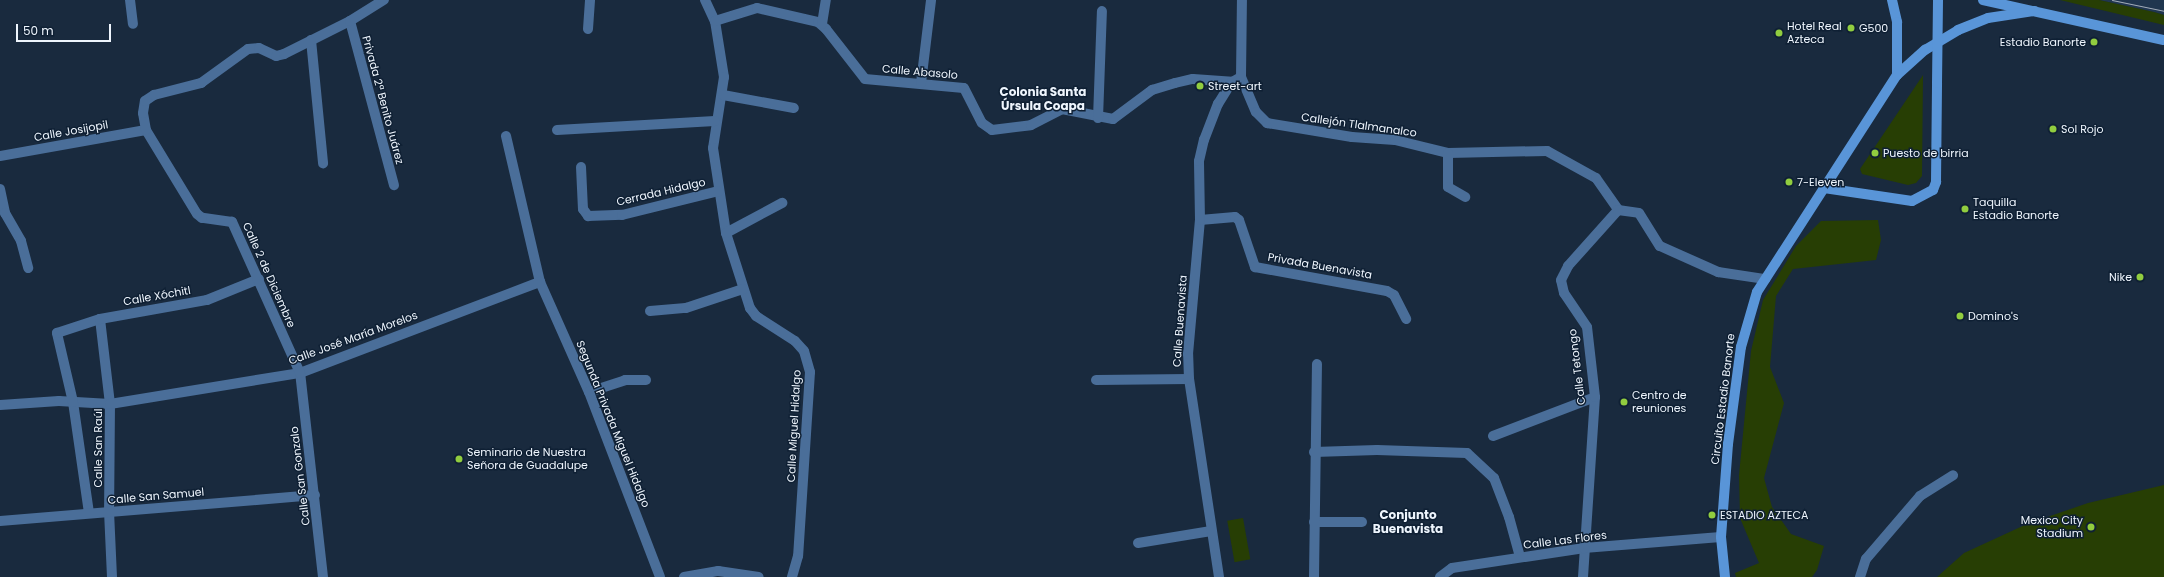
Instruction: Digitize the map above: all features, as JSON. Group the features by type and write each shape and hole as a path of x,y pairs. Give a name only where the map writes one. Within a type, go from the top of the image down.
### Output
{"main road":[{"path":"1892,0 1897,22 1897,75"},
{"path":"1824,188 1912,201 1933,190 1936,182 1938,0"},
{"path":"1983,0 2164,40"},
{"name":"Circuito Estadio Banorte","path":"1724,577 1721,537 1728,444 1741,347 1752,304 1765,279 1897,75 1925,50 1958,30 1988,18 2034,11"}],"street":[{"path":"130,0 133,24"},
{"path":"146,130 143,113 145,101 154,95 202,83 248,49 259,48 276,56 350,21 384,0"},
{"path":"588,29 590,0"},
{"name":"Calle Miguel Hidalgo","path":"705,0 715,21 724,77 723,95 715,122 713,148 726,233 750,308 756,316 795,342 808,362 810,372 798,556 792,577"},
{"path":"715,21 757,8 822,24 826,0"},
{"path":"921,83 930,0"},
{"path":"1237,80 1242,0"},
{"path":"1098,118 1102,11"},
{"name":"Privada 2ª Benito Juárez","path":"350,21 394,185"},
{"name":"Calle Abasolo","path":"822,24 865,79 964,88 982,123 992,130 1031,125 1062,109 1098,118 1113,119 1152,90 1175,83 1193,80 1237,80"},
{"path":"310,40 323,163"},
{"name":"Callejón Tlalmanalco","path":"1237,80 1256,112 1267,123 1352,137 1395,140 1448,153 1547,152 1596,178 1618,210"},
{"name":"Calle Buenavista","path":"1219,577 1189,379 1188,354 1200,220 1199,161 1204,140 1218,104 1237,80"},
{"path":"723,95 794,108"},
{"path":"557,130 715,122"},
{"name":"Calle Josijopil","path":"0,156 146,130"},
{"name":"Calle 2 de Diciembre","path":"146,130 197,214 202,218 232,222 259,279 300,373"},
{"name":"Segunda Privada Miguel Hidalgo","path":"506,136 540,282 589,392 660,577"},
{"path":"1448,153 1448,187 1465,197"},
{"name":"Cerrada Hidalgo","path":"581,167 583,209 588,216 622,215 719,191"},
{"path":"0,189 3,213 21,241 28,268"},
{"path":"726,233 782,203"},
{"path":"1618,210 1639,213 1660,246 1718,272 1765,279"},
{"name":"Calle Tetongo","path":"1583,577 1595,396 1587,327 1564,293 1561,280 1568,266 1618,210"},
{"name":"Privada Buenavista","path":"1200,220 1235,217 1239,220 1255,267 1387,291 1394,295 1406,319"},
{"name":"Calle Xóchitl","path":"74,402 57,333 100,319 207,300 259,279"},
{"name":"Calle José María Morelos","path":"0,405 74,402 110,404 300,373 540,282"},
{"path":"650,311 686,308 743,289"},
{"name":"Calle San Raúl","path":"100,319 110,404 109,511 112,577"},
{"path":"1314,577 1314,452 1317,364"},
{"name":"Calle San Gonzalo","path":"300,373 315,495 323,577"},
{"path":"1096,380 1189,379"},
{"path":"589,392 625,380 646,380"},
{"path":"1493,436 1595,396"},
{"path":"74,402 89,513"},
{"path":"1314,452 1377,450 1467,453 1494,478 1509,517 1520,558"},
{"path":"1860,577 1866,559 1920,496 1953,475"},
{"name":"Calle San Samuel","path":"0,521 315,495"},
{"path":"1314,522 1362,522"},
{"path":"1138,543 1211,532"},
{"name":"Calle Las Flores","path":"1440,577 1452,568 1584,548 1721,537"},
{"path":"684,577 718,571 759,577"}],"shaded area":[{"path":"2099,0 2164,0 2164,15 2154,12"}],"green space":[{"path":"2060,0 2099,0 2154,12 2164,15 2164,25"},
{"path":"1923,75 1922,176 1916,183 1908,185 1862,174 1860,169"},
{"path":"1878,220 1881,240 1876,260 1793,269 1776,296 1770,367 1784,403 1764,478 1772,507 1791,534 1824,546 1817,570 1812,577 1736,577 1735,573 1759,563 1740,518 1739,475 1751,351 1763,300 1796,246 1821,221"},
{"name":"Mexico City Stadium","path":"2164,485 2164,577 1937,577 1964,553 2027,524 2088,503"},
{"path":"1243,518 1250,559 1235,562 1227,521"}],"tram line":[{"path":"2112,0 2164,11"}],"place":[{"name":"G500","path":"1851,28"},
{"name":"Hotel Real Azteca","path":"1779,33"},
{"name":"Estadio Banorte","path":"2094,42"},
{"name":"Street-art","path":"1200,86"},
{"name":"Sol Rojo","path":"2053,129"},
{"name":"Puesto de birria","path":"1875,153"},
{"name":"7-Eleven","path":"1789,182"},
{"name":"Taquilla Estadio Banorte","path":"1965,209"},
{"name":"Nike","path":"2140,277"},
{"name":"Domino's","path":"1960,316"},
{"name":"Centro de reuniones","path":"1624,402"},
{"name":"Seminario de Nuestra Señora de Guadalupe","path":"459,459"},
{"name":"ESTADIO AZTECA","path":"1712,515"},
{"name":"Mexico City Stadium","path":"2091,527"}],"district":[{"name":"Colonia Santa Úrsula Coapa","path":"1043,99"},
{"name":"Conjunto Buenavista","path":"1408,522"}]}
